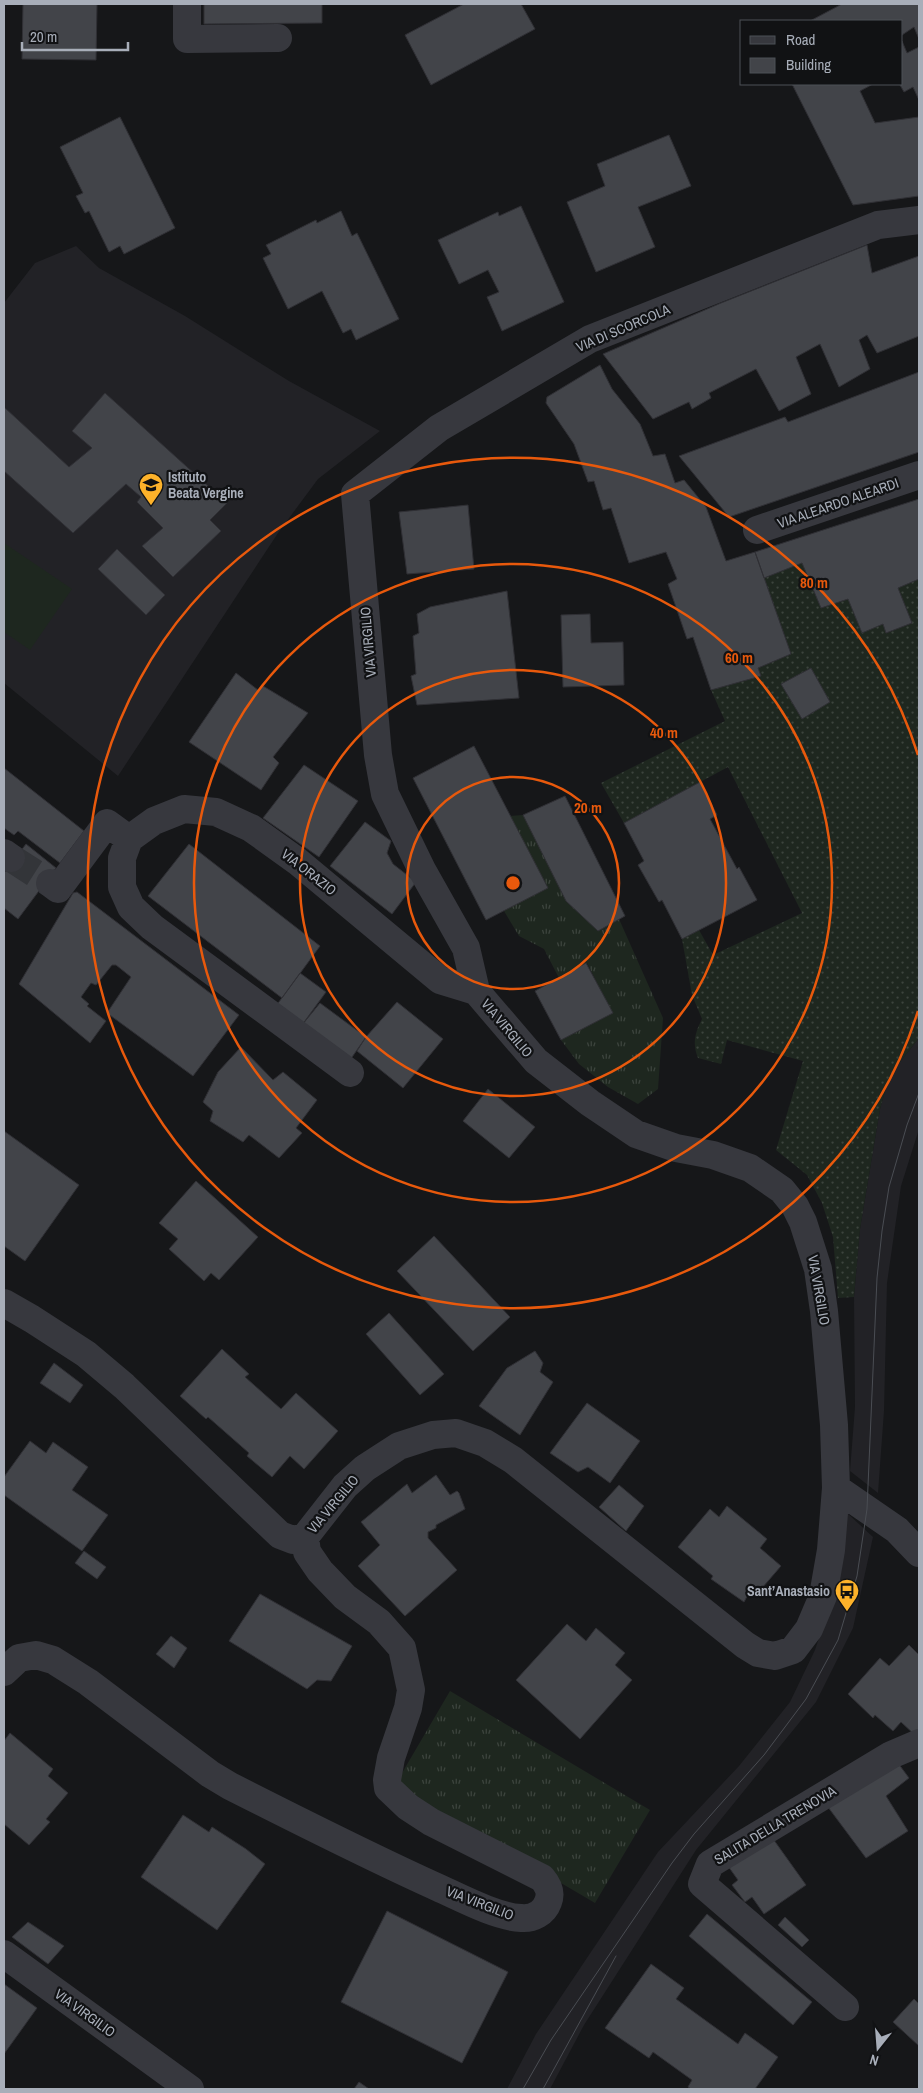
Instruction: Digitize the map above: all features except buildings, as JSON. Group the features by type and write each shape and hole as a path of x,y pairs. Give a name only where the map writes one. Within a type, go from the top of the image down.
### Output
{"street":[{"path":"187,4 187,39 278,38"},
{"name":"VIA DI SCORCOLA","path":"355,494 438,428 590,339 878,225 919,220"},
{"name":"VIA ALEARDO ALEARDI","path":"758,530 919,475"},
{"name":"VIA VIRGILIO","path":"4,1304 32,1319 86,1354 124,1386 280,1534 293,1540 305,1537 345,1486 365,1468 399,1446 433,1435 456,1433 484,1442 513,1460 745,1645 758,1653 775,1656 793,1650 809,1630 823,1596 831,1550 836,1488 834,1425 824,1312 818,1269 803,1222 795,1206 782,1190 750,1168 713,1155 676,1148 636,1134 590,1103 536,1061 476,991 466,948 422,870 386,794 378,755 355,494"},
{"name":"VIA ORAZIO","path":"129,839 154,821 184,809 216,812 251,828 296,861 440,980 476,991"},
{"path":"50,883 58,889 108,823 129,839 122,858 122,887 132,908 152,927 350,1073"},
{"path":"836,1488 897,1530 919,1552"},
{"name":"VIA VIRGILIO","path":"4,1672 19,1658 36,1655 52,1660 88,1682 210,1774 230,1786 377,1860 465,1900 493,1911 521,1918 534,1917 544,1910 549,1900 548,1885 542,1878 431,1822 408,1807 388,1788 387,1780 391,1758 406,1714 411,1690 402,1648 378,1622 345,1597 320,1571 307,1552 305,1537"},
{"name":"SALITA DELLA TRENOVIA","path":"845,2007 702,1884 710,1864 891,1755 919,1743"},
{"name":"VIA VIRGILIO","path":"4,1954 190,2089"}],"shaded area":[{"name":"Istituto Beata Vergine","path":"76,246 99,268 185,316 289,381 380,431 318,479 278,533 118,776 4,683 4,303 35,263"},
{"path":"919,1038 919,1129 901,1186 887,1283 884,1411 878,1493 850,1471 855,1407 854,1297 860,1229 880,1109 886,1088 896,1067"},
{"path":"846,1512 873,1537 853,1628 816,1702 696,1850 584,2025 550,2089 507,2089 536,2034 658,1852 739,1766 790,1702 815,1650 841,1572"}],"green space":[{"path":"4,543 72,589 30,650 4,632"},
{"path":"802,563 821,608 848,599 883,624 887,633 912,623 898,588 919,579 919,1038 896,1067 886,1088 880,1109 860,1229 854,1297 838,1298 833,1237 822,1203 807,1175 776,1150 803,1061 727,1040 721,1064 698,1058 695,1048 696,1034 702,1019 692,995 682,939 699,930 713,955 802,913 728,767 624,823 601,783 725,721 711,690 760,676 758,668 791,654 764,578","holes":["811,668 830,702 802,719 781,684"]},
{"path":"523,815 566,901 598,931 619,919 663,1018 658,1089 638,1104 608,1087 579,1064 561,1040 612,1013 587,963 559,978 544,949 519,936 504,911 510,816"},
{"path":"450,1691 650,1810 595,1903 395,1785"}],"tunnel":[{"path":"11,858 50,883"}],"tram line":[{"path":"523,2089 551,2040 672,1863 694,1834 764,1755 806,1699 838,1640 857,1576 867,1509 877,1278 882,1231 889,1187 907,1125 919,1093"},
{"path":"543,2089 616,1956"}],"place":[{"name":"Istituto Beata Vergine","path":"151,506"},
{"name":"Sant’Anastasio","path":"847,1612"}]}
